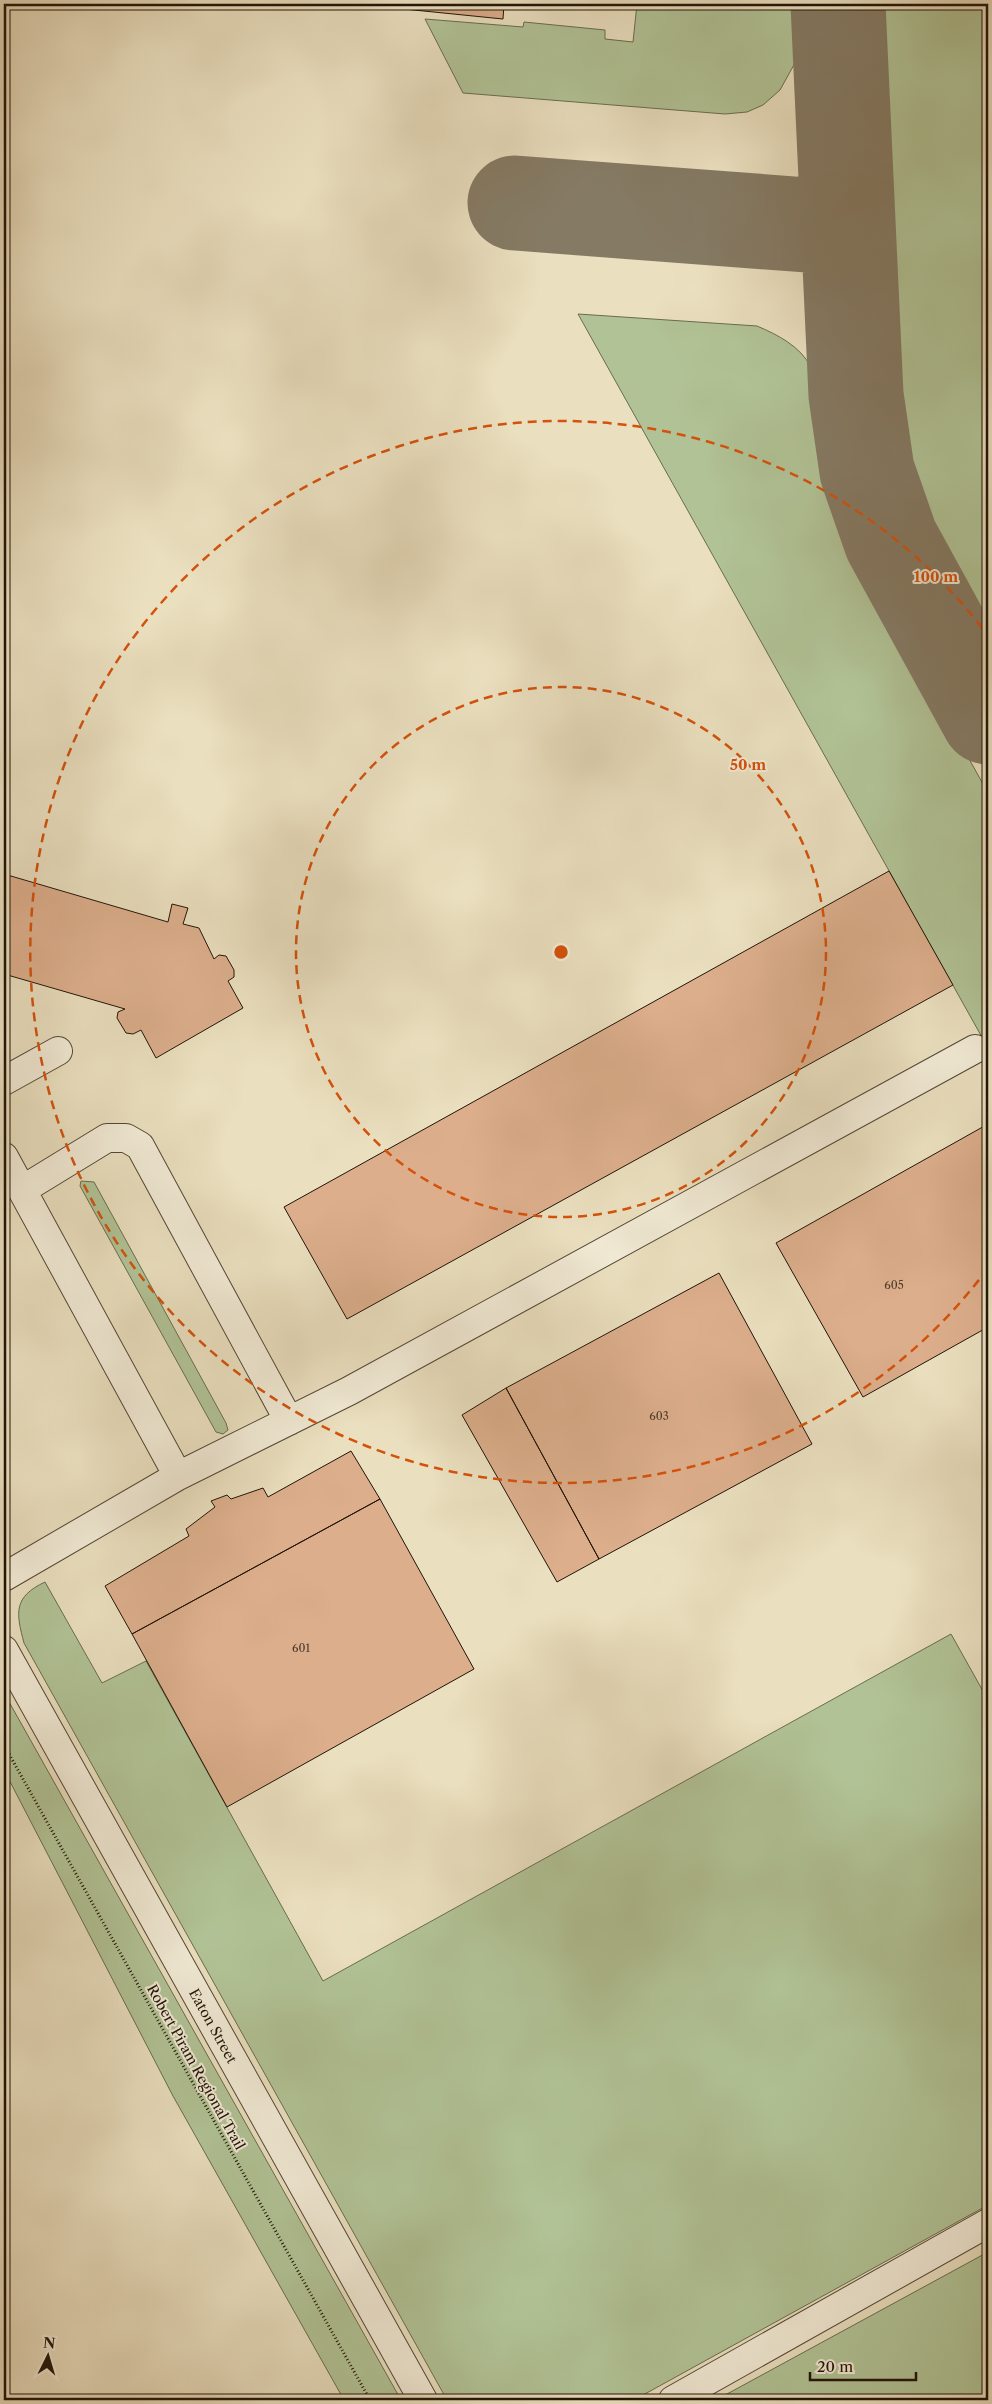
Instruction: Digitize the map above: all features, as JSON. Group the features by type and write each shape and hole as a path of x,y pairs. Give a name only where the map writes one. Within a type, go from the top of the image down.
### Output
{"street":[{"path":"4,1577 178,1476 376,1377 975,1049"},
{"path":"4,1081 58,1051"},
{"path":"22,1190 107,1138 126,1138 140,1146 289,1421"},
{"path":"4,1157 178,1476"},
{"name":"Eaton Street","path":"4,1650 423,2400"},
{"path":"673,2400 988,2223"}],"path":[{"name":"Robert Piram Regional Trail","path":"4,1745 370,2400"}],"green space":[{"path":"637,4 799,4 801,52 780,90 763,105 747,112 725,114 463,93 425,19 523,27 524,22 605,30 605,39 633,42"},
{"path":"881,4 988,4 988,630 931,522 911,463 901,416"},
{"path":"578,314 757,326 795,347 811,367 816,385 825,467 835,503 853,550 988,793 988,1048"},
{"path":"81,1181 94,1182 226,1423 228,1430 223,1434 216,1432 80,1186"},
{"path":"45,1582 102,1683 146,1661 323,1981 951,1634 988,1700 988,2205 634,2400 447,2400 24,1643 19,1623 22,1600 27,1594"},
{"path":"4,1693 401,2400 344,2400 173,2096 4,1770"},
{"path":"988,2252 988,2400 716,2400"}],"building":[{"path":"270,4 303,4 303,7"},
{"path":"384,4 504,4 503,19 384,7"},
{"path":"889,871 953,985 347,1319 284,1207"},
{"path":"4,874 168,922 172,904 188,908 183,924 199,928 214,959 219,955 226,956 234,970 234,977 228,981 243,1008 156,1058 141,1030 133,1034 126,1033 117,1018 118,1012 125,1009 4,974"},
{"path":"988,1124 988,1327 863,1397 776,1243"},
{"path":"719,1273 812,1444 599,1559 506,1388"},
{"path":"506,1388 599,1559 557,1582 462,1415"},
{"path":"351,1451 380,1499 132,1634 105,1586 189,1536 186,1529 215,1507 211,1501 227,1495 231,1499 263,1488 268,1497"},
{"path":"380,1499 474,1669 227,1807 132,1634"}],"taxiway":[{"path":"838,4 856,395 867,471 891,540 988,717"},
{"path":"515,203 847,228"}]}
